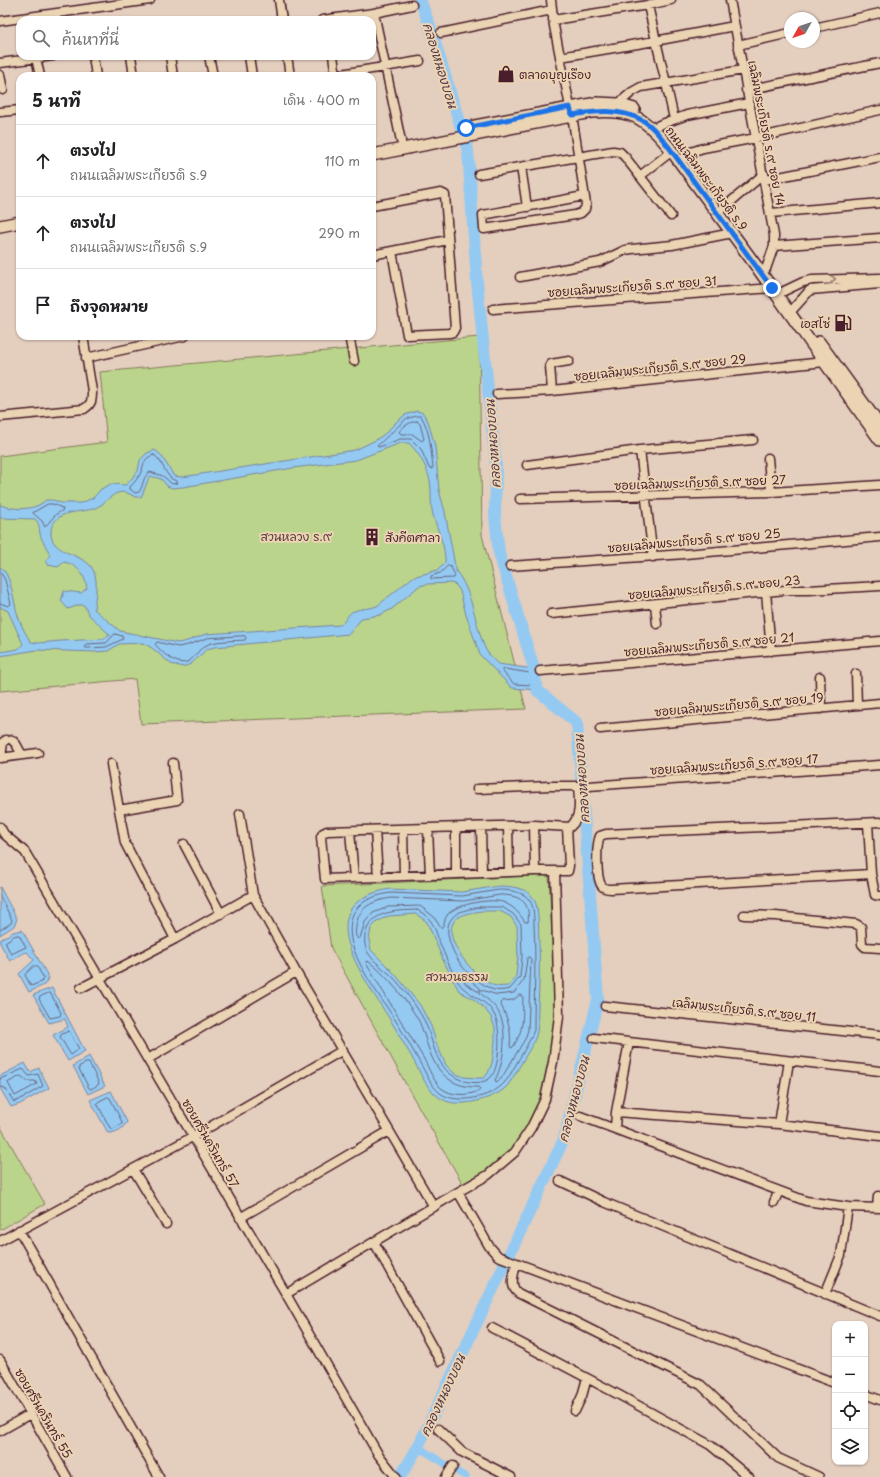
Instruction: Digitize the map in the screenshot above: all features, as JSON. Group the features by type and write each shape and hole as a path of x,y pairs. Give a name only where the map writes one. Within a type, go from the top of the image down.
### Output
{"main road":[{"name":"ถนนเฉลิมพระเกียรติ ร.9","path":"376,146 401,141 468,132 571,111 597,103 618,104 634,108 645,114 658,125 684,158 766,269 777,290 824,362 880,440"},
{"name":"ถนนเฉลิมพระเกียรติ ร.9","path":"571,111 607,110 623,113 643,120 655,131 672,151 732,233 777,290 794,308 876,416 880,426"},
{"name":"ถนนเฉลิมพระเกียรติ ร.9","path":"376,153 451,135"},
{"path":"0,220 16,217"},
{"path":"0,226 16,223"}],"street":[{"path":"36,16 150,0"},
{"path":"279,0 281,16"},
{"path":"551,0 553,20 571,111 584,196 585,209 582,213 575,215 484,229 483,215 584,196"},
{"path":"553,20 671,0"},
{"name":"เฉลิมพระเกียรติ ร.๙ ซอย 14","path":"730,0 746,90 771,213 774,246 766,269"},
{"path":"354,16 412,5"},
{"path":"648,5 674,119"},
{"path":"441,33 552,10"},
{"path":"820,27 880,13"},
{"path":"0,21 16,19"},
{"path":"376,23 401,141"},
{"path":"560,56 655,41 734,26"},
{"path":"738,45 784,34"},
{"path":"0,63 22,60"},
{"path":"36,60 39,72"},
{"path":"94,60 95,72"},
{"path":"132,60 133,72"},
{"path":"171,60 172,72"},
{"path":"210,60 212,72"},
{"path":"250,60 251,72"},
{"path":"288,60 289,72"},
{"path":"333,60 333,72"},
{"path":"352,72 420,61"},
{"path":"746,90 880,63"},
{"path":"618,104 632,92 641,87 743,70"},
{"path":"0,75 3,90"},
{"path":"658,125 687,115 749,103"},
{"path":"0,112 16,110"},
{"path":"684,158 691,152 703,148 756,138 880,110"},
{"path":"479,174 613,150 620,152 625,157 671,216"},
{"path":"640,176 672,151"},
{"path":"722,209 764,177 880,157"},
{"path":"521,167 528,206"},
{"path":"376,205 441,193 445,195 455,328 453,332 408,335 392,251"},
{"path":"771,213 880,203"},
{"path":"520,277 600,262 625,250 672,246 732,233"},
{"path":"774,246 880,238"},
{"path":"376,254 448,240"},
{"path":"810,290 807,281 876,281"},
{"name":"ซอยเฉลิมพระเกียรติ ร.๙ ซอย 31","path":"493,309 777,290 807,281"},
{"path":"794,308 810,290 876,281"},
{"path":"0,417 84,409 90,405 92,400 92,391 84,340"},
{"path":"86,358 167,340"},
{"path":"350,340 354,361"},
{"path":"552,391 551,364 569,361"},
{"name":"ซอยเฉลิมพระเกียรติ ร.๙ ซอย 29","path":"497,394 552,391 824,362"},
{"path":"527,465 640,450 754,440"},
{"path":"640,450 653,557"},
{"path":"768,458 771,492"},
{"name":"ซอยเฉลิมพระเกียรติ ร.๙ ซอย 27","path":"520,499 771,492 880,485"},
{"name":"ซอยเฉลิมพระเกียรติ ร.๙ ซอย 25","path":"510,566 653,557 880,536"},
{"name":"ซอยเฉลิมพระเกียรติ ร.๙ ซอย 23","path":"551,614 766,592 880,586"},
{"path":"766,592 771,651"},
{"path":"655,604 657,624"},
{"name":"ซอยเฉลิมพระเกียรติ ร.๙ ซอย 21","path":"540,671 880,641"},
{"path":"856,674 857,705"},
{"path":"820,677 821,709"},
{"name":"ซอยเฉลิมพระเกียรติ ร.๙ ซอย 19","path":"600,728 880,703"},
{"path":"22,755 16,744 9,740 3,742 1,758 38,753"},
{"path":"119,810 177,800 173,763"},
{"path":"111,764 125,843 175,939"},
{"name":"ซอยเฉลิมพระเกียรติ ร.๙ ซอย 17","path":"477,789 549,786 579,787 880,765"},
{"path":"567,827 568,871 535,870 325,879 321,837 323,833 327,831 508,826 570,827 574,823 579,810 579,787"},
{"path":"240,814 253,895 296,972 434,1207"},
{"path":"871,874 611,890 602,886 599,875 597,846 602,835 880,822"},
{"path":"868,823 871,874 875,895 880,896"},
{"path":"508,826 509,872"},
{"path":"534,826 535,870"},
{"name":"ซอยศรีนครินทร์ 57","path":"0,827 4,834 25,852 194,1136 240,1218 286,1294 378,1454 394,1475"},
{"path":"481,827 482,873"},
{"path":"428,828 430,875"},
{"path":"456,828 456,874"},
{"path":"403,829 404,876"},
{"path":"375,830 378,877"},
{"path":"350,831 354,878"},
{"path":"184,844 221,914"},
{"path":"286,1294 488,1175 515,1152 531,1128 545,1099 553,1062 559,1016 555,871"},
{"path":"81,988 175,939 253,895"},
{"path":"744,915 775,916 856,924 861,927 862,944 865,948 880,948"},
{"path":"148,1059 296,972"},
{"name":"เฉลิมพระเกียรติ ร.๙ ซอย 11","path":"605,1006 880,1035"},
{"path":"594,1038 880,1071"},
{"path":"615,1129 616,1112 629,1042"},
{"path":"0,1241 194,1136 343,1050"},
{"path":"779,1124 789,1061"},
{"path":"616,1112 779,1124 880,1136"},
{"path":"580,1116 806,1202 848,1207 878,1208 878,1196"},
{"path":"240,1218 390,1131"},
{"path":"133,1169 166,1224"},
{"path":"560,1181 604,1202 880,1316"},
{"path":"774,1202 779,1191"},
{"path":"458,1192 489,1246 498,1256 832,1382"},
{"path":"825,1294 841,1255 848,1207"},
{"path":"19,1230 159,1477"},
{"path":"374,1242 440,1361"},
{"path":"516,1264 512,1284 514,1290 518,1293 701,1385 778,1458 819,1477"},
{"path":"492,1328 710,1445 749,1477"},
{"name":"ซอยศรีนครินทร์ 55","path":"0,1360 65,1477"},
{"path":"575,1411 582,1396 587,1378"},
{"path":"868,1395 880,1400"},
{"path":"0,1431 30,1414"},
{"path":"438,1429 462,1452 511,1477"}],"green space":[{"name":"สวนหลวง ร.๙","path":"479,337 482,535 526,709 141,724 135,679 0,691 0,456 107,442 100,372"},
{"name":"สวนวนธรรม","path":"549,875 556,1016 550,1061 541,1098 528,1126 512,1151 488,1173 464,1186 331,948 322,886"},
{"path":"0,1126 45,1204 0,1230"}],"water":[{"path":"417,411 423,413 428,421 435,446 439,490 445,512 456,571 467,589 486,650 498,664 534,669 537,690 512,688 480,655 466,615 460,591 456,585 451,583 419,586 392,609 380,615 362,618 349,634 215,647 207,649 191,664 183,667 171,664 152,648 143,643 119,644 108,651 37,650 0,656 0,652 18,649 23,644 8,611 0,607 0,567 4,570 10,583 17,614 24,631 31,642 38,643 104,639 110,635 89,615 84,605 79,605 68,609 61,601 64,591 81,593 87,588 85,579 80,571 69,563 64,562 58,567 48,565 46,560 50,555 41,537 37,521 35,519 0,518 0,505 18,509 30,508 41,504 46,500 53,500 61,503 81,503 93,498 101,489 111,484 126,485 138,471 140,460 147,453 155,450 161,455 174,476 182,477 355,450 376,440 405,415","holes":["401,443 409,443 422,460 429,476 431,485 432,511 443,544 445,563 438,570 413,577 377,606 352,612 340,625 206,634 178,643 120,631 94,609 96,579 95,574 89,564 56,545 52,539 52,527 62,515 96,508 120,492 124,492 135,497 141,497 150,476 161,479 167,486 172,488 183,487 293,468 356,460"]},
{"path":"504,886 519,888 528,892 534,899 538,915 538,1029 530,1049 512,1079 504,1089 488,1098 470,1102 453,1103 442,1099 433,1092 422,1077 395,1028 360,970 350,949 346,929 350,911 363,898 390,889 462,892","holes":["481,911 500,911 511,917 517,926 518,957 516,976 509,986 496,986 488,983 471,968 456,948 452,937 451,928 455,920 460,916","416,914 427,922 444,962 459,991 475,1000 491,1017 495,1028 495,1041 492,1063 484,1078 464,1077 454,1073 446,1065 437,1045 431,1026 420,1005 395,974 371,950 369,940 371,928 378,921 389,916"]},
{"path":"0,887 17,919 14,926 0,935"},
{"path":"22,930 49,978 44,985 29,992 19,974 34,960 27,952 10,961 0,943 0,940 13,932"},
{"path":"52,988 85,1051 68,1061 53,1035 68,1027 65,1019 49,1023 33,995"},
{"path":"89,1056 105,1086 88,1094 73,1066"},
{"path":"25,1063 30,1072 39,1068 49,1088 20,1104 11,1107 0,1088 0,1076"},
{"path":"111,1091 127,1122 119,1130 108,1133 90,1100"}],"waterway":[{"name":"คลองหนองบอน","path":"400,1477 418,1447 564,1139 598,999 577,723 537,690 534,669 499,553 495,515 496,466 477,282 468,151 430,26 420,0"},
{"path":"418,1447 466,1477"}],"place":[{"name":"ตลาดบุญเรือง","path":"506,74"},
{"name":"เอสโซ่","path":"843,323"},
{"name":"สังคีตศาลา","path":"372,537"}],"route":[{"path":"466,128 570,107 572,115 607,110 623,113 643,120 668,146 772,288"}]}
